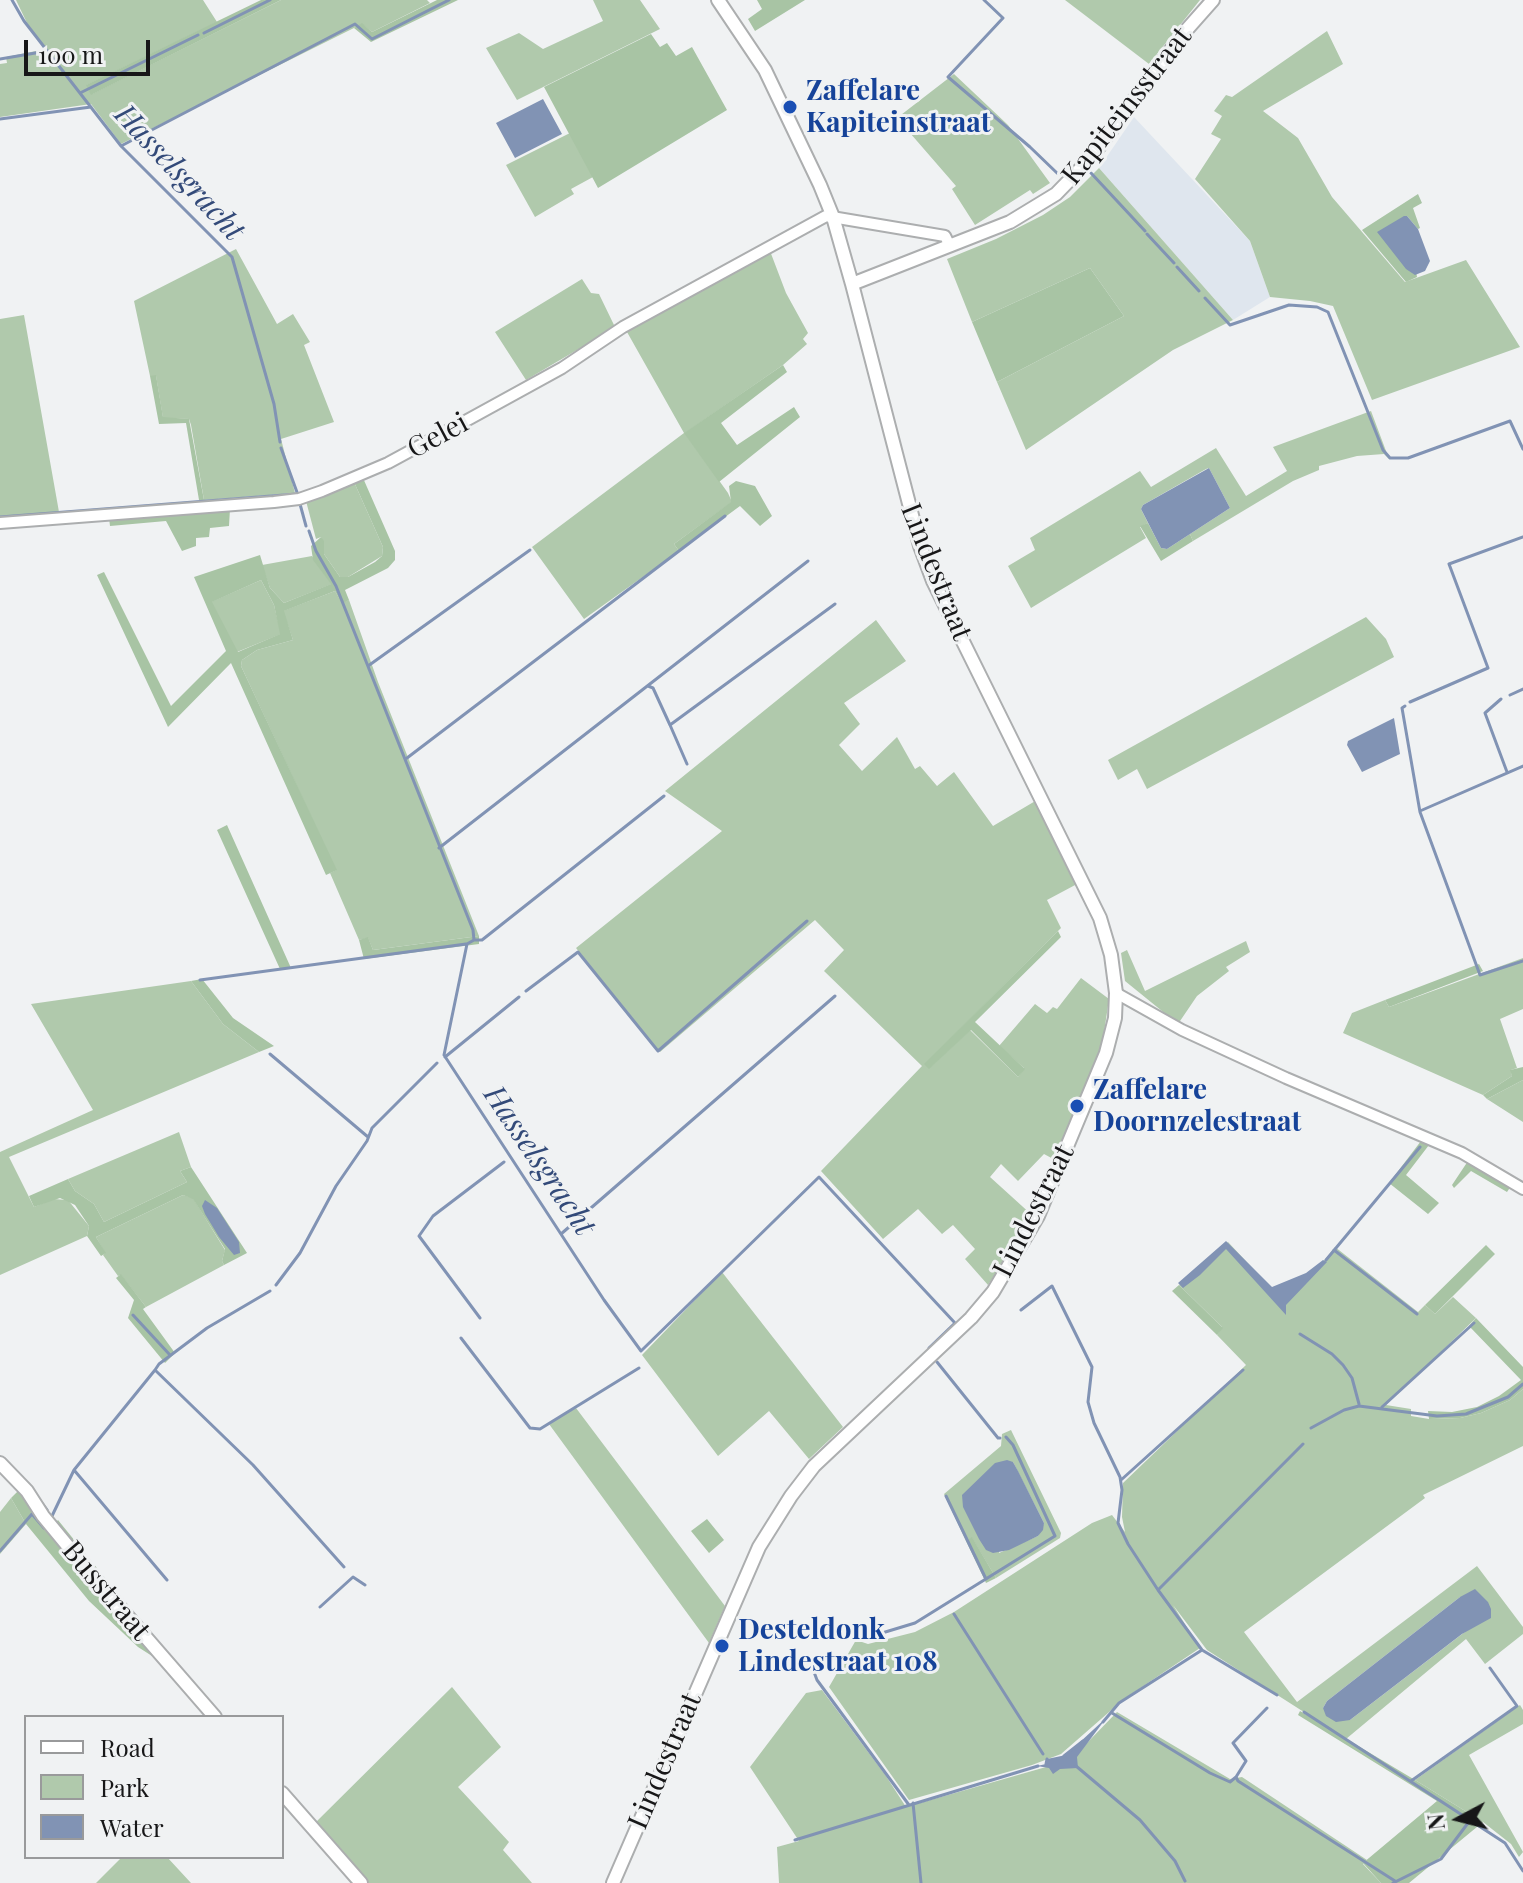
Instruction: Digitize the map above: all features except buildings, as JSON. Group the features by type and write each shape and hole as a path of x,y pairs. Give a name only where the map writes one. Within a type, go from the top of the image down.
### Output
{"street":[{"name":"Lindestraat","path":"613,1883 759,1547 814,1466 971,1318 993,1292 1038,1216 1106,1053 1115,1018 1116,993 1111,955 1100,918 933,581 920,546 833,217 765,70 718,0"},
{"name":"Kapiteinsstraat","path":"852,284 1034,210 1072,179 1130,108 1182,35 1213,0"},
{"name":"Gelei","path":"0,523 274,502 299,499 322,491 388,463 562,368 623,327 724,271 826,216 833,217"},
{"path":"833,217 945,236 950,246"},
{"path":"1116,993 1182,1030 1462,1153 1523,1189"},
{"name":"Busstraat","path":"0,1463 27,1491 43,1516 90,1573 213,1715"},
{"path":"284,1795 361,1883"}],"shaded area":[{"path":"1134,117 1250,241 1270,297 1233,320 1099,168"}],"green space":[{"path":"16,0 203,0 217,22 87,85 92,94 281,0 427,0 430,3 372,32 362,24 121,144 91,104 0,117 0,64 7,63 6,57 46,49 27,23"},
{"path":"261,0 281,0 91,95 86,85"},
{"path":"437,0 458,0 371,42 354,28 362,23 372,32"},
{"path":"593,0 640,0 660,29 517,100 486,48 519,33 543,49 603,21"},
{"path":"757,0 805,0 755,31 748,19 762,9"},
{"path":"1065,0 1200,0 1149,64"},
{"path":"1327,31 1343,64 1263,111 1298,138 1332,197 1405,282 1466,260 1520,347 1372,400 1333,306 1270,297 1250,241 1195,179 1221,139 1211,134 1222,116 1214,111 1226,95 1232,97"},
{"path":"651,34 660,47 667,43 676,56 692,47 727,110 598,188 544,87"},
{"path":"954,74 1008,125 1050,183 1033,194 1030,190 975,225 952,189 956,186 897,118"},
{"path":"570,133 593,177 571,189 574,194 535,217 506,165"},
{"path":"1099,168 1233,320 1173,350 1026,450 997,382 1124,316 1090,268 972,322 947,259 1043,215 1070,197"},
{"path":"1418,194 1422,203 1413,208 1420,228 1407,216 1417,277 1406,282 1362,230"},
{"path":"236,249 277,324 293,314 310,342 304,345 334,422 281,439 295,493 204,500 189,419 163,418 156,376 150,376 134,301"},
{"path":"770,251 786,293 808,333 803,339 807,344 783,365 685,433 732,502 674,544 679,551 584,619 532,547 684,433 627,332"},
{"path":"1090,268 1124,316 997,382 972,322"},
{"path":"582,279 591,293 599,294 614,325 611,330 526,380 495,332"},
{"path":"24,315 59,512 0,516 0,319"},
{"path":"783,365 787,372 721,423 737,445 794,407 800,417 719,482 684,433"},
{"path":"156,375 163,417 189,419 204,500 199,500 186,423 159,424 150,376"},
{"path":"1371,411 1389,459 1384,454 1357,456 1319,466 1319,470 1293,481 1193,541 1190,534 1230,508 1209,468 1206,469 1143,505 1141,509 1148,523 1140,527 1146,538 1031,608 1008,566 1035,550 1030,538 1140,471 1151,487 1216,448 1246,496 1287,471 1273,447"},
{"path":"363,478 395,551 395,560 388,568 345,590 349,600 342,604 335,591 284,611 293,640 257,650 242,660 241,666 337,870 326,875 231,663 168,727 97,575 104,572 171,706 226,651 194,577 260,555 270,588 284,603 331,584 313,560 311,546 321,537 324,554 340,577 348,577 382,556 383,547 354,482","holes":["261,580 274,605 280,634 238,652 212,602"]},
{"path":"736,481 755,486 772,516 760,526 740,506 679,551 674,544 731,502 729,486"},
{"path":"354,482 383,547 382,556 348,577 340,577 324,554 321,537 316,539 306,501"},
{"path":"230,509 229,526 210,528 209,537 196,538 196,546 182,551 166,521 110,526 109,518"},
{"path":"1148,523 1161,548 1167,549 1190,534 1193,541 1161,561 1140,526"},
{"path":"312,556 332,584 284,603 270,588 262,565"},
{"path":"261,580 274,605 281,634 237,652 211,602"},
{"path":"335,591 342,603 349,600 378,682 479,936 373,950 368,938 359,940 330,873 336,870 241,666 242,660 257,650 293,640 283,611"},
{"path":"1366,617 1386,639 1394,657 1147,789 1137,769 1118,780 1108,760"},
{"path":"876,620 906,661 844,703 860,724 839,745 862,771 897,737 915,769 920,766 937,786 954,772 993,826 1037,800 1077,884 1047,900 1061,928 925,1064 929,1068 970,1030 1018,1077 1024,1068 999,1046 1035,1004 1047,1013 1053,1007 1057,1009 1081,978 1109,999 1102,1046 1057,1161 1044,1154 1018,1181 1001,1164 990,1177 1033,1216 988,1285 965,1259 975,1249 953,1225 942,1234 918,1209 883,1239 821,1171 922,1066 824,971 844,950 815,920 660,1052 576,948 722,831 665,791"},
{"path":"227,825 291,968 280,969 217,830"},
{"path":"1058,931 1061,937 975,1022 1025,1069 1018,1077 971,1030 929,1069 924,1064"},
{"path":"479,936 479,944 364,959 359,940 368,937 373,950"},
{"path":"1246,941 1250,952 1226,967 1229,971 1197,996 1178,1024 1125,981 1121,953 1127,950 1145,991"},
{"path":"1523,958 1523,1009 1500,1019 1517,1068 1511,1070 1512,1076 1483,1095 1343,1033 1352,1013 1385,1000 1389,1007"},
{"path":"1479,964 1483,971 1389,1007 1385,1000"},
{"path":"202,979 233,1018 274,1046 259,1052 223,1024 191,981"},
{"path":"191,981 223,1024 259,1052 9,1157 34,1207 53,1199 68,1200 89,1226 87,1236 0,1275 0,1152 93,1110 31,1004"},
{"path":"1523,1067 1523,1080 1487,1099 1483,1095 1512,1076 1510,1070"},
{"path":"1523,1080 1523,1122 1487,1099"},
{"path":"179,1132 191,1167 180,1171 187,1182 104,1222 94,1204 75,1191 68,1179"},
{"path":"1421,1141 1429,1145 1406,1175 1439,1203 1428,1214 1389,1183"},
{"path":"1468,1161 1511,1186 1507,1192 1471,1171 1454,1188 1452,1185"},
{"path":"191,1167 247,1253 224,1265 225,1249 193,1199 183,1195 96,1237 106,1253 101,1256 87,1236 89,1226 75,1205 60,1198 34,1207 29,1196 68,1179 75,1191 94,1204 104,1222 187,1182 180,1171"},
{"path":"183,1195 193,1198 225,1250 224,1265 146,1307 103,1255 105,1253 96,1237"},
{"path":"1228,1242 1273,1290 1314,1273 1335,1247 1418,1312 1425,1305 1435,1314 1453,1297 1476,1318 1386,1405 1411,1409 1411,1416 1460,1418 1481,1413 1510,1400 1523,1389 1523,1446 1423,1495 1425,1498 1244,1632 1297,1702 1477,1566 1523,1627 1523,1634 1485,1664 1466,1639 1346,1739 1207,1650 1173,1605 1200,1648 1124,1699 1061,1754 909,1800 829,1687 856,1640 868,1644 915,1632 954,1612 1092,1523 1112,1515 1125,1532 1123,1483 1246,1365 1217,1335 1222,1327 1179,1285","holes":["1460,1597 1470,1628 1350,1720 1323,1708 1327,1701"]},
{"path":"1486,1245 1495,1254 1435,1314 1425,1305"},
{"path":"722,1272 843,1427 809,1459 769,1411 718,1456 642,1355"},
{"path":"121,1274 175,1353 165,1363 128,1318 134,1300 116,1278"},
{"path":"1179,1285 1223,1328 1217,1335 1172,1291"},
{"path":"1476,1318 1523,1367 1523,1389 1510,1400 1481,1413 1460,1418 1429,1419 1428,1411 1452,1412 1477,1407 1521,1380 1469,1326"},
{"path":"576,1408 725,1606 709,1643 549,1424"},
{"path":"1011,1430 1061,1533 1060,1538 996,1578 972,1538 966,1541 944,1494 1001,1446 1002,1434","holes":["1013,1462 1044,1523 1038,1536 999,1553"]},
{"path":"21,1488 49,1531 58,1520 144,1626 155,1654 152,1656 138,1647 89,1601 26,1524 11,1498"},
{"path":"11,1498 26,1524 0,1554 0,1512"},
{"path":"707,1519 724,1540 709,1553 691,1531"},
{"path":"972,1537 996,1578 986,1583 966,1541"},
{"path":"452,1687 501,1747 458,1787 509,1842 503,1850 532,1883 369,1883 315,1823"},
{"path":"822,1690 906,1807 1046,1767 1085,1745 1117,1712 1230,1779 1242,1777 1367,1860 1363,1864 1381,1883 779,1883 777,1847 799,1841 750,1767 806,1693"},
{"path":"1520,1705 1523,1724 1469,1755 1523,1852 1519,1857 1511,1844 1483,1822 1415,1780"},
{"path":"1300,1711 1483,1822 1409,1883 1381,1883 1363,1863 1437,1801 1298,1715"},
{"path":"120,1859 169,1859 191,1883 96,1883"}],"water":[{"path":"543,99 562,134 515,158 496,123"},
{"path":"1404,216 1418,229 1430,261 1425,271 1415,275 1406,269 1377,232"},
{"path":"1209,468 1230,508 1167,549 1161,548 1141,509 1143,505"},
{"path":"1394,718 1400,754 1362,772 1347,745 1348,741"},
{"path":"205,1200 217,1208 239,1242 240,1253 234,1255 219,1237 205,1214 202,1206"},
{"path":"1226,1241 1272,1287 1306,1273 1323,1260 1327,1262 1286,1305 1286,1315 1226,1249 1183,1288 1178,1283"},
{"path":"1013,1462 1018,1471 1044,1523 1043,1530 1038,1536 1009,1550 993,1553 986,1550 979,1539 963,1507 962,1495 995,1463"},
{"path":"1475,1589 1488,1602 1491,1618 1462,1634 1350,1720 1336,1722 1326,1716 1323,1708 1327,1701 1460,1597"},
{"path":"1107,1717 1077,1757 1078,1768 1060,1769 1053,1774 1049,1768 1037,1766 1046,1764 1047,1759 1066,1755"}],"waterway":[{"name":"Hasselsgracht","path":"12,0 24,21 121,146 232,257 274,404 280,442"},
{"path":"204,33 270,0"},
{"path":"121,146 355,24 372,39 449,0"},
{"path":"984,0 1003,18 948,77 1057,173"},
{"path":"80,93 198,35"},
{"path":"0,59 47,51"},
{"path":"0,119 91,107"},
{"path":"1091,173 1145,231"},
{"path":"1147,234 1174,263"},
{"path":"1177,267 1199,291"},
{"path":"1205,298 1230,325 1289,305 1317,307 1328,312 1383,450 1390,458 1408,458 1510,421 1523,449"},
{"name":"Hasselsgracht","path":"281,448 298,495"},
{"path":"0,517 297,494"},
{"name":"Hasselsgracht","path":"300,504 306,526"},
{"path":"407,758 725,516"},
{"name":"Hasselsgracht","path":"309,531 316,551 336,586 473,930 474,940 467,944 444,1055 604,1300 641,1351 819,1177 955,1323 930,1350"},
{"path":"1410,702 1488,668 1449,564 1523,537"},
{"path":"368,666 530,550"},
{"path":"439,848 808,561"},
{"path":"648,686 653,688 670,725 835,604"},
{"path":"1510,695 1523,689"},
{"path":"1501,699 1485,713 1507,772"},
{"path":"1405,706 1402,708 1420,812 1480,975 1523,961"},
{"path":"670,725 687,764"},
{"path":"1420,811 1523,766"},
{"path":"474,940 482,940 664,796"},
{"path":"526,991 578,952 658,1051 807,921"},
{"path":"200,980 466,944"},
{"path":"561,1234 835,996"},
{"path":"445,1057 519,997"},
{"path":"270,1054 368,1137"},
{"path":"276,1285 300,1253 372,1128 437,1063"},
{"path":"1326,1260 1420,1147"},
{"path":"480,1318 419,1236 433,1216 504,1162"},
{"path":"1334,1250 1417,1314"},
{"path":"1021,1310 1052,1286 1092,1367 1088,1402 1094,1423 1120,1477 1122,1490 1118,1523 1158,1590 1202,1650 1119,1703 1103,1722"},
{"path":"270,1291 207,1328 155,1370 253,1465 344,1567"},
{"path":"133,1315 170,1355"},
{"path":"1382,1407 1474,1323"},
{"path":"1300,1334 1332,1354 1343,1365 1352,1378 1359,1404"},
{"path":"461,1338 530,1428 540,1429 639,1368"},
{"name":"Hasselsgracht","path":"937,1362 1000,1438"},
{"path":"155,1370 74,1470 167,1580"},
{"path":"1121,1480 1243,1370"},
{"path":"1311,1428 1344,1410 1359,1406 1437,1416 1466,1414 1508,1397 1523,1384"},
{"name":"Hasselsgracht","path":"882,1633 915,1623 1055,1536 1013,1445 1006,1437"},
{"path":"1159,1589 1303,1444"},
{"path":"52,1516 74,1470"},
{"path":"16,1471 24,1480"},
{"path":"946,1496 986,1579"},
{"path":"41,1502 47,1510"},
{"path":"0,1551 32,1514 44,1528"},
{"path":"320,1607 353,1577 365,1585"},
{"path":"954,1614 1043,1754"},
{"path":"1202,1650 1277,1695"},
{"path":"1411,1781 1517,1706 1490,1668"},
{"path":"814,1672 909,1805"},
{"path":"1236,1777 1246,1761 1233,1743 1267,1708"},
{"path":"1304,1712 1505,1843 1523,1871"},
{"path":"1112,1713 1210,1773 1230,1782 1236,1777 1395,1881"},
{"path":"1064,1756 1083,1741"},
{"path":"1046,1764 1047,1759"},
{"path":"795,1840 1038,1766"},
{"path":"1076,1766 1140,1820 1175,1861 1185,1881"},
{"path":"913,1803 921,1883"},
{"path":"1393,1883 1441,1859 1471,1819"}],"place":[{"name":"Zaffelare Kapiteinstraat","path":"790,107"},
{"name":"Zaffelare Doornzelestraat","path":"1077,1106"},
{"name":"Desteldonk Lindestraat 108","path":"722,1646"}]}
